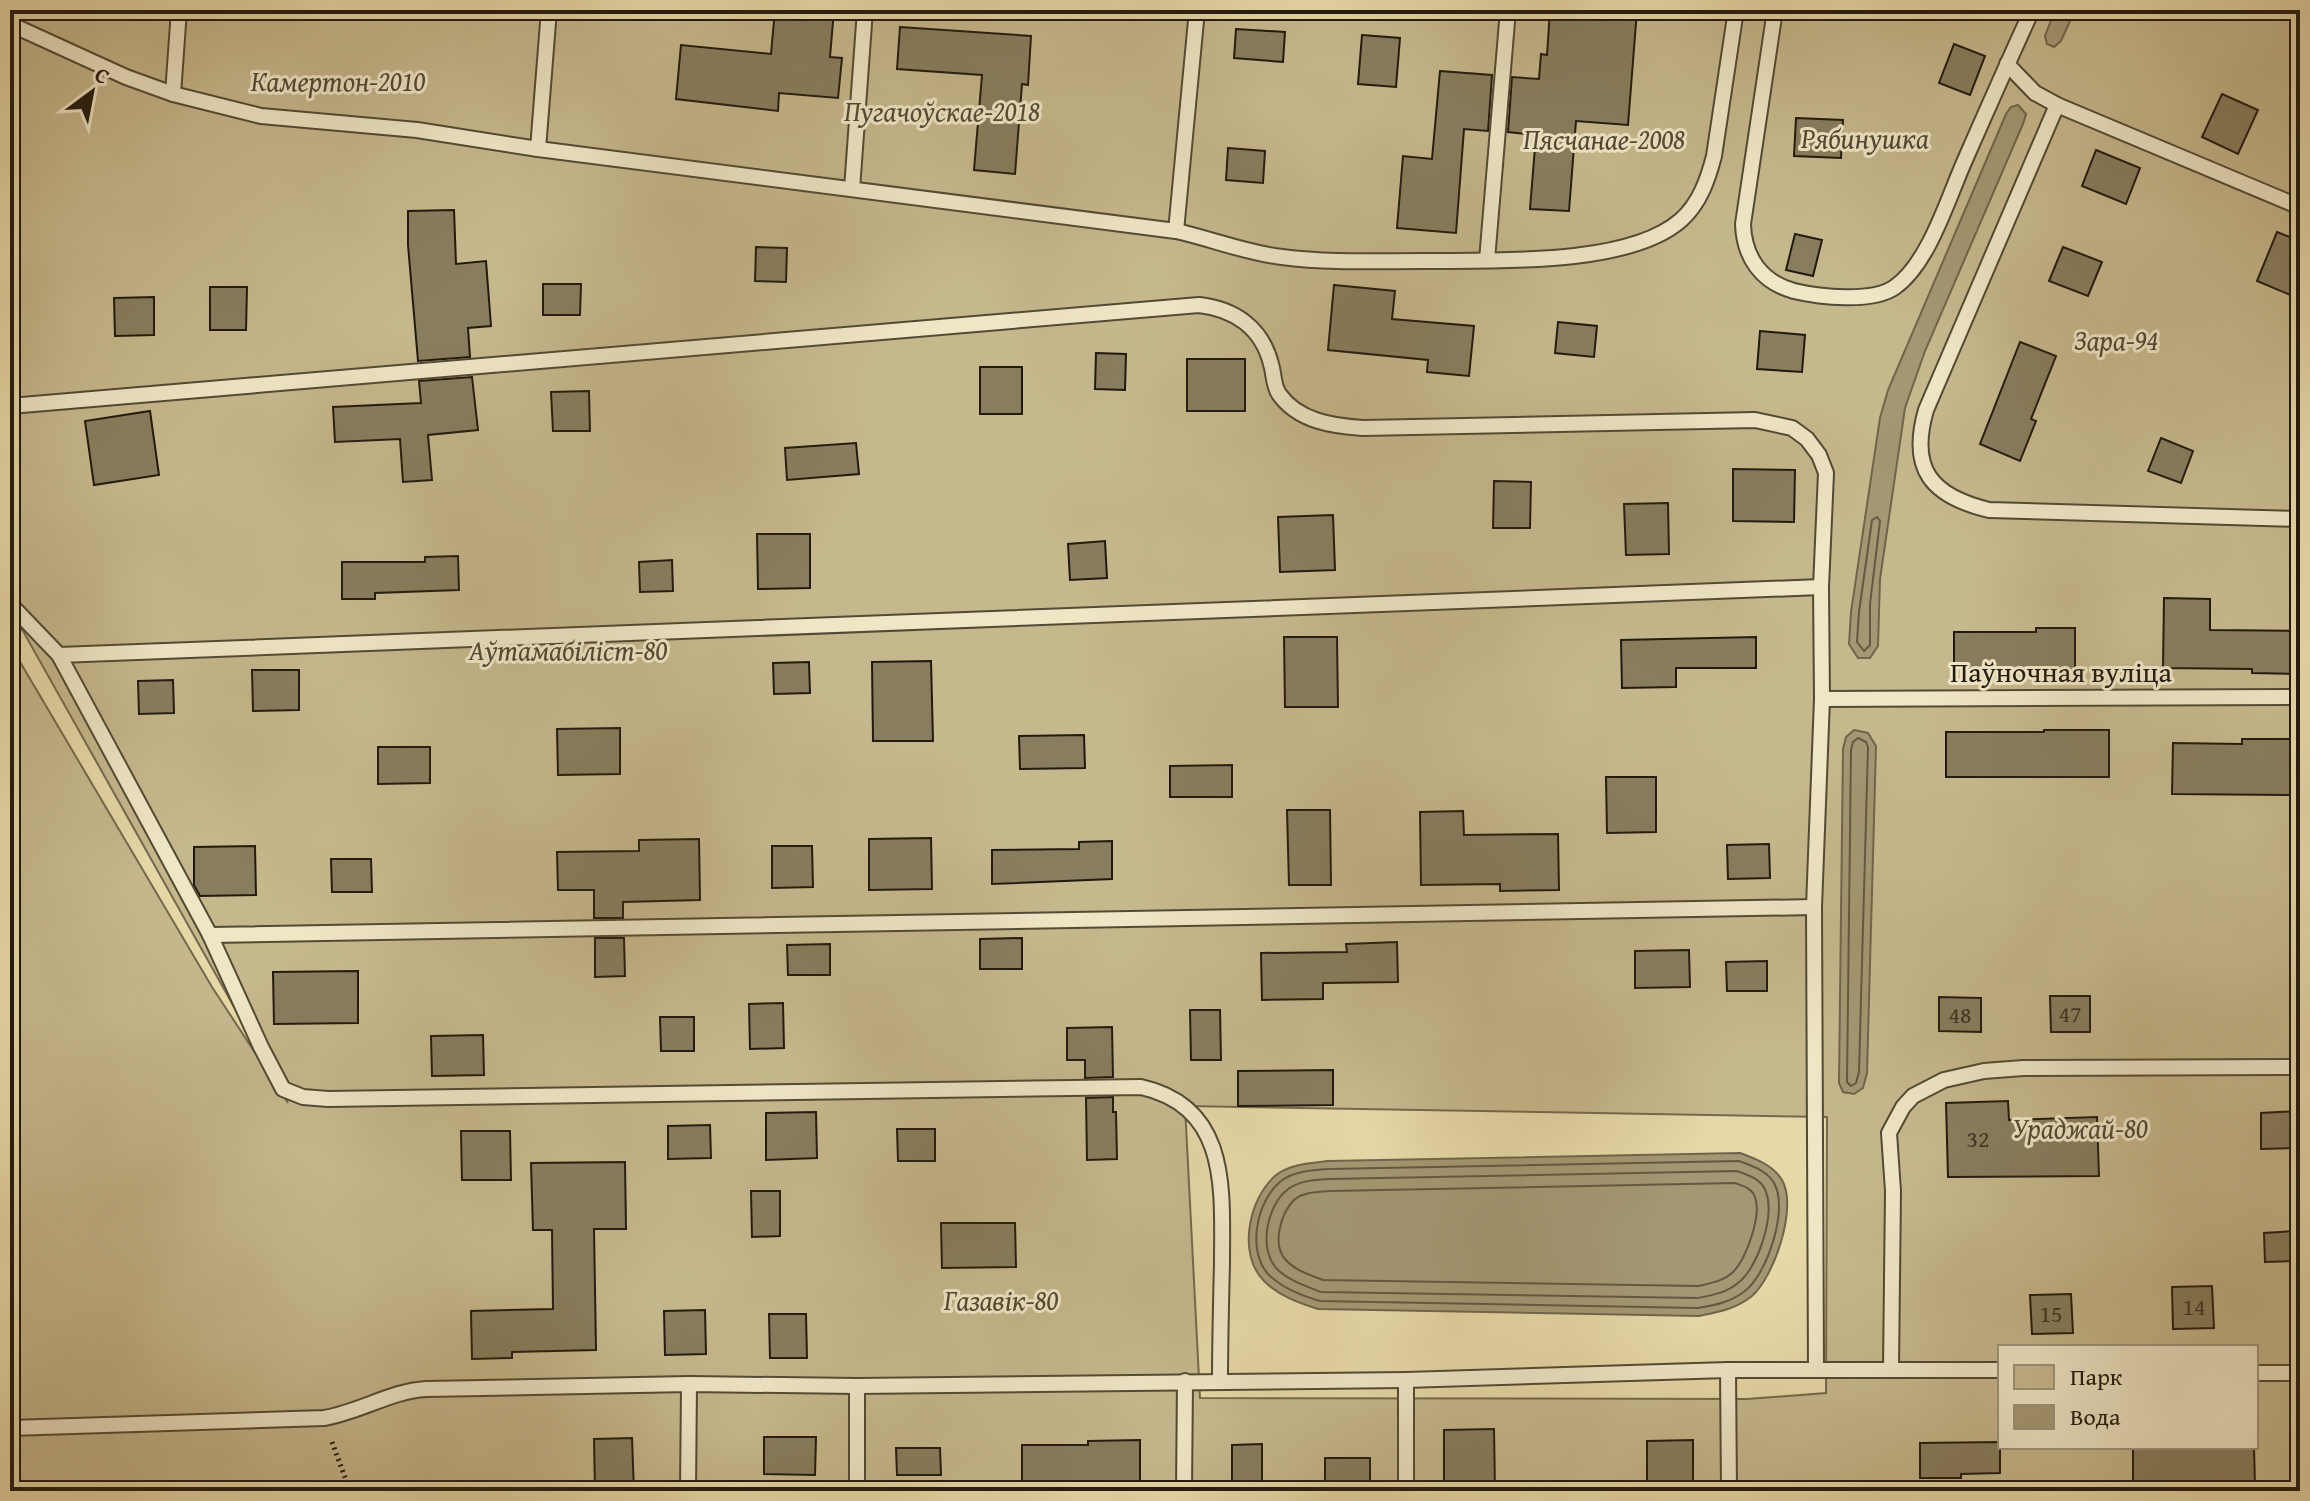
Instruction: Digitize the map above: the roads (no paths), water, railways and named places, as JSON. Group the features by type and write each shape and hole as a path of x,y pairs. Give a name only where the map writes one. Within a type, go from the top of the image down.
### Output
{"lane":[{"path":"173,94 179,10"},
{"path":"538,149 549,10"},
{"path":"852,189 865,10"},
{"path":"1176,231 1197,10"},
{"path":"1487,260 1508,10"},
{"path":"10,24 126,77 173,94 261,116 417,130 538,149 1176,231 1252,252 1306,260 1487,260 1598,252 1633,244 1681,220 1696,202 1714,156 1736,10"},
{"path":"1775,10 1743,224 1749,257 1759,271 1774,283 1791,290 1808,294 1875,296 1897,286 1924,252 2032,10"},
{"path":"2007,64 2035,93 2057,105 2300,207"},
{"path":"2057,105 1926,410 1919,445 1921,464 1930,479 1946,494 1965,504 1989,510 2300,519"},
{"path":"10,406 1199,305 1229,312 1257,332 1272,366 1279,393 1306,416 1323,424 1363,428 1755,420 1792,428 1807,439 1819,455 1826,473 1814,907 1816,1369"},
{"path":"59,655 1821,587"},
{"path":"10,604 59,655 210,935 283,1089 303,1097 328,1099 1141,1087 1158,1091 1190,1111 1204,1127 1214,1148 1222,1199 1220,1381"},
{"name":"Паўночная вуліца","path":"1822,699 2300,697"},
{"path":"210,935 1814,907"},
{"path":"1891,1369 1893,1191 1889,1133 1903,1107 1913,1096 1944,1080 1997,1070 2300,1067"},
{"path":"1728,1370 1729,1491"},
{"path":"10,1428 324,1418 357,1411 414,1389 689,1384 857,1386 1406,1380 1728,1370 1998,1370"},
{"path":"2258,1373 2300,1373"},
{"path":"1406,1380 1406,1491"},
{"path":"1184,1491 1185,1381"},
{"path":"688,1491 689,1384"},
{"path":"857,1386 857,1491"}],"water":[{"path":"2055,10 2075,10 2061,41 2054,47 2047,44 2045,36"},
{"path":"2018,105 2026,114 2023,124 1925,351 1905,408 1880,579 1878,646 1870,658 1858,658 1849,644 1851,612 1880,418 1888,390 2006,114 2011,107"},
{"path":"1854,730 1868,733 1876,746 1867,1073 1863,1088 1854,1094 1843,1092 1839,1083 1843,749 1846,737"},
{"path":"1740,1153 1769,1166 1782,1180 1786,1192 1785,1224 1775,1258 1760,1287 1740,1304 1706,1315 1318,1309 1276,1291 1256,1270 1251,1256 1250,1227 1259,1198 1275,1176 1300,1165 1328,1161"}],"park label":[{"name":"Камертон-2010","path":"338,81"},
{"name":"Пугачоўскае-2018","path":"942,111"},
{"name":"Рябинушка","path":"1865,138"},
{"name":"Пясчанае-2008","path":"1604,139"},
{"name":"Зара-94","path":"2116,340"},
{"name":"Аўтамабіліст-80","path":"568,650"},
{"name":"Ураджай-80","path":"2080,1128"},
{"name":"Газавік-80","path":"1001,1300"}]}
